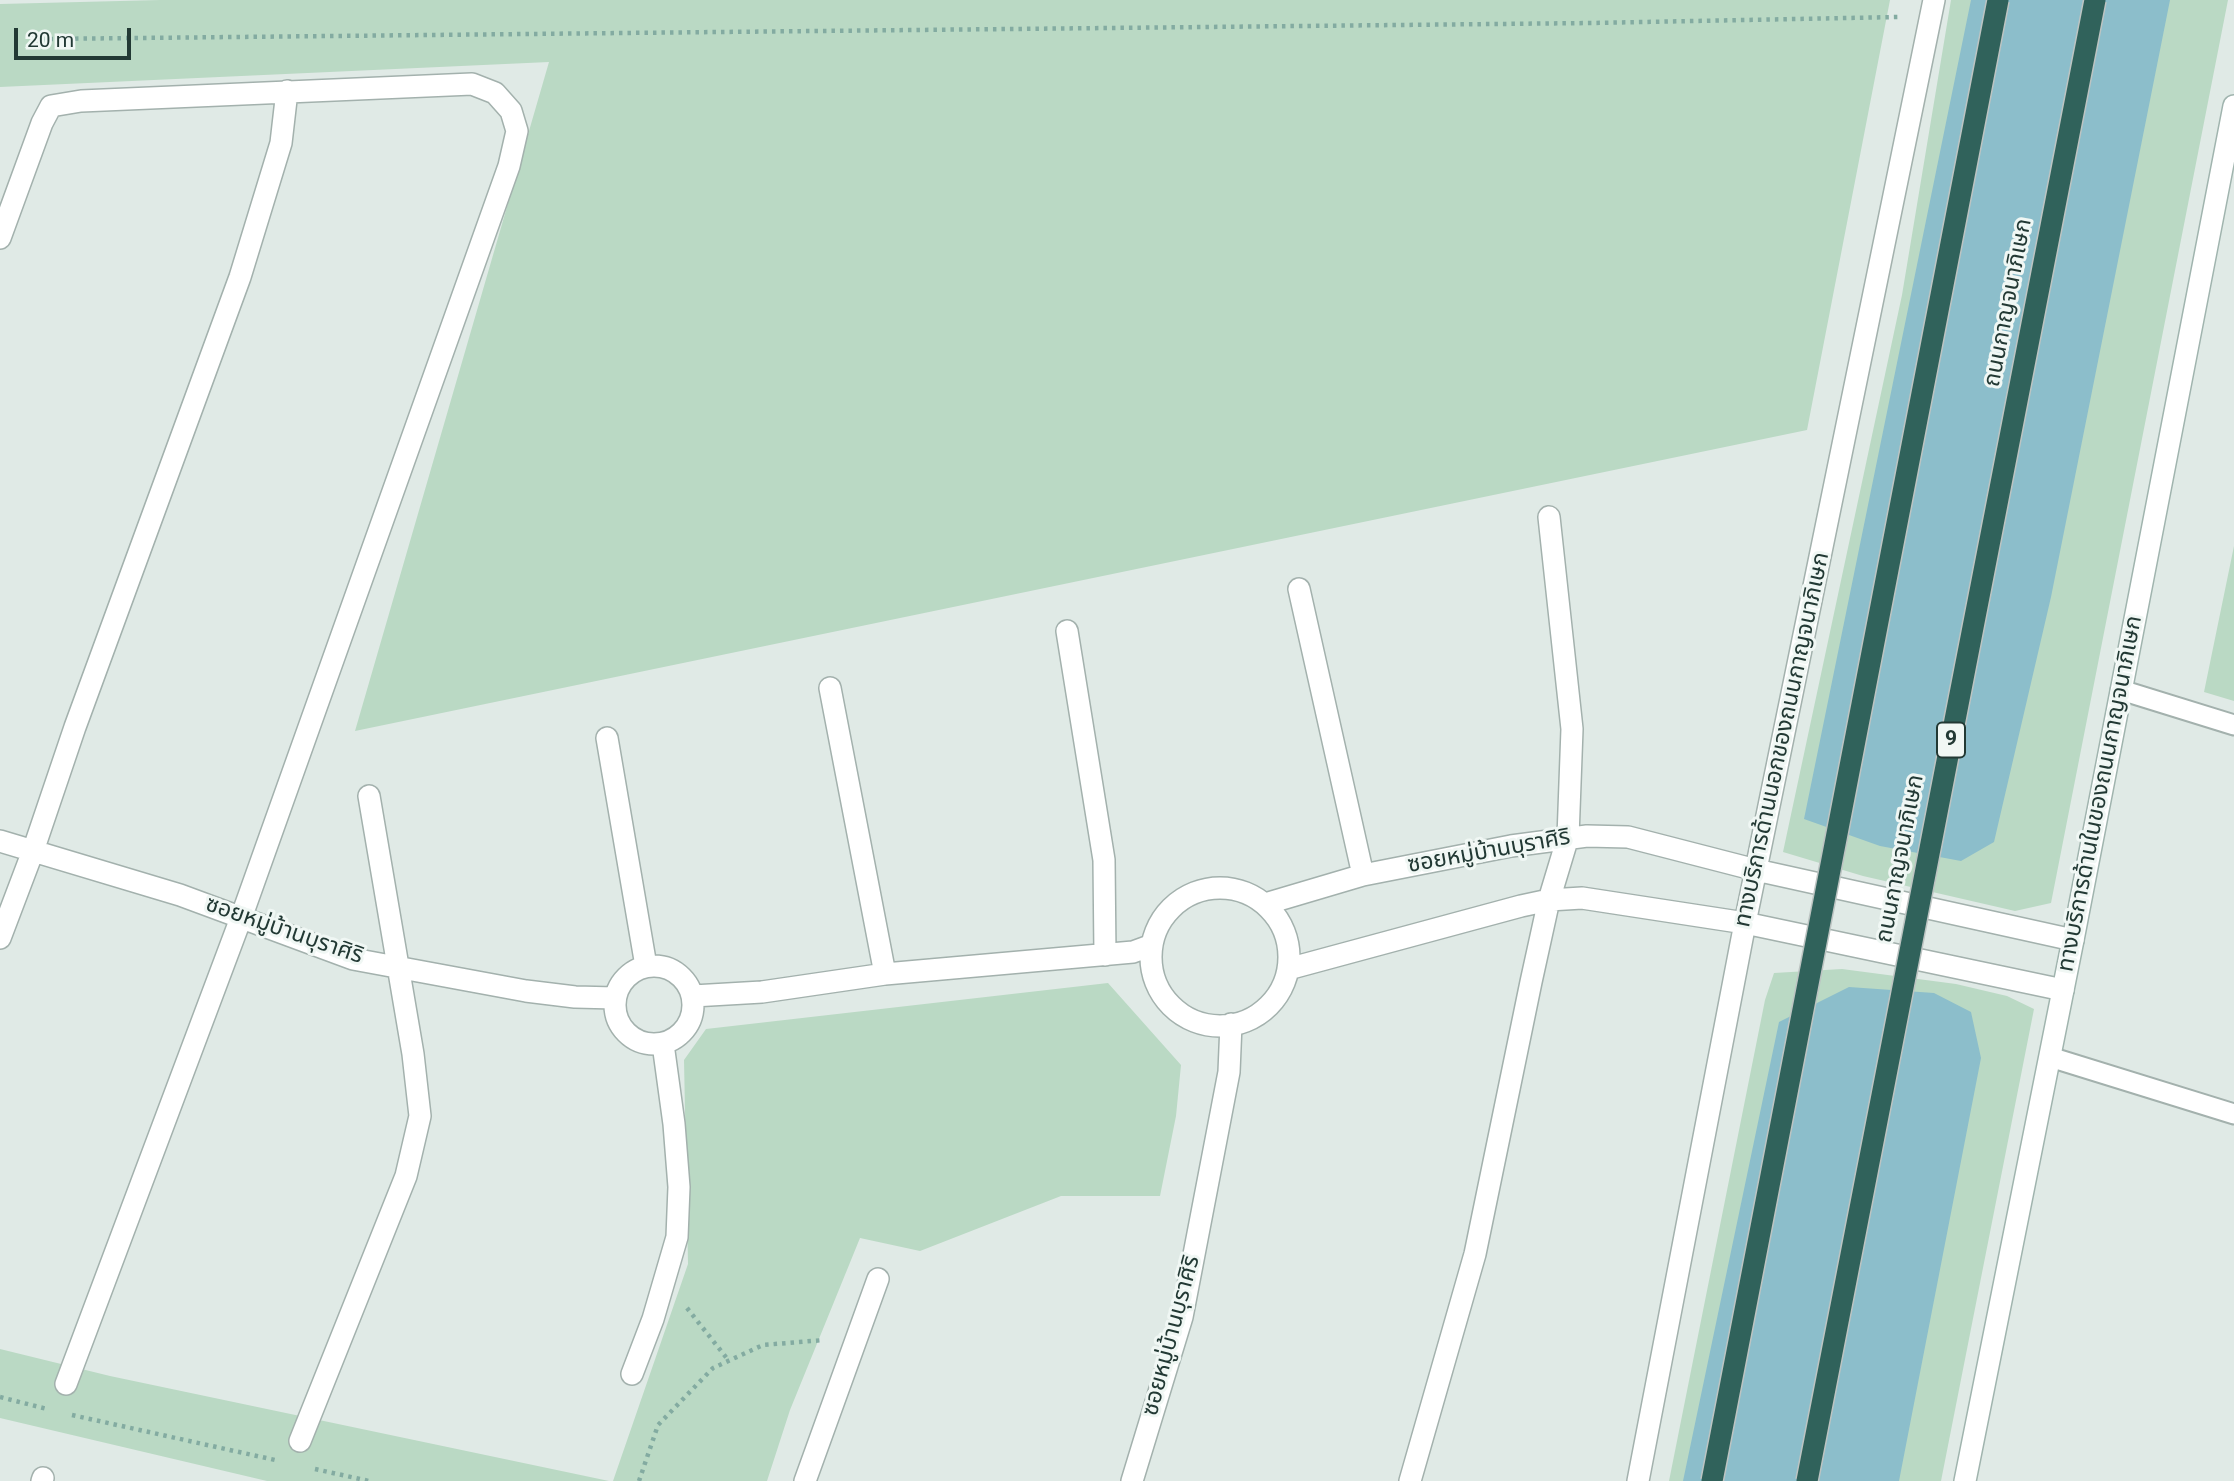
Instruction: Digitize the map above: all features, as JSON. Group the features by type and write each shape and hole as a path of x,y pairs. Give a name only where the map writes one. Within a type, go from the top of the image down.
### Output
{"highway":[{"path":"1712,1481 1998,0"},
{"name":"ถนนกาญจนาภิเษก","path":"1807,1481 2095,0"}],"street":[{"name":"ทางบริการด้านนอกของถนนกาญจนาภิเษก","path":"1638,1481 1745,923 1933,8"},
{"path":"0,238 42,123 51,106 81,101 472,84 495,93 512,111 517,131 509,166 241,918 66,1384"},
{"path":"0,938 240,277 281,143 287,91"},
{"name":"ทางบริการด้านในของถนนกาญจนาภิเษก","path":"1965,1481 2073,940 2234,106"},
{"path":"1409,1481 1475,1254 1511,1071 1549,900 1568,837 1572,729 1549,517"},
{"path":"1299,589 1363,875"},
{"path":"1067,631 1104,860 1105,955"},
{"path":"830,688 885,974"},
{"path":"607,738 646,966"},
{"path":"300,1441 406,1176 420,1116 413,1054 369,796"},
{"name":"ซอยหมู่บ้านบุราศิริ","path":"1265,904 1363,875 1539,840 1628,837 1756,870 2073,940"},
{"name":"ซอยหมู่บ้านบุราศิริ","path":"0,841 180,895 354,959 526,991 575,998 615,998"},
{"path":"1220,888 1243,892 1265,904 1280,922 1288,945 1288,969 1280,992 1265,1010 1244,1023 1220,1026 1196,1023 1176,1010 1161,992 1152,969 1152,945 1160,922 1176,904 1197,892 1220,888"},
{"path":"1288,969 1549,900 1582,898 1745,923 2063,990"},
{"path":"693,996 762,992 885,974 1133,952 1152,945"},
{"path":"646,966 661,966 676,972 686,982 693,996 693,1012 687,1026 677,1037 663,1044 648,1044 633,1038 622,1028 616,1014 615,998 622,984 632,972 646,966"},
{"name":"ซอยหมู่บ้านบุราศิริ","path":"1132,1481 1182,1317 1229,1072 1231,1024"},
{"path":"632,1374 653,1319 677,1237 679,1187 663,1044"},
{"path":"806,1481 878,1279"}],"lane":[{"path":"2121,690 2234,725"},
{"path":"2050,1057 2234,1114"}],"path":[{"path":"41,39 1592,23 1933,8"},
{"path":"665,1280 729,1361"},
{"path":"639,1481 657,1425 713,1368 763,1345 858,1337"},
{"path":"0,1397 53,1410"},
{"path":"66,1414 287,1463"},
{"path":"312,1468 369,1481"}],"green space":[{"path":"160,0 1890,0 1807,430 355,731 549,62 0,87 0,4"},
{"path":"1951,0 2228,0 2051,903 2015,911 1863,876 1783,852 1902,295"},
{"path":"2234,546 2234,701 2204,692"},
{"path":"1842,969 1956,984 2007,996 2034,1009 1941,1481 1669,1481 1765,1000 1774,973"},
{"path":"1108,983 1181,1065 1176,1116 1160,1196 1061,1196 920,1251 860,1238 790,1410 767,1481 613,1481 688,1264 684,1060 706,1029"},
{"path":"0,1349 110,1376 609,1481 267,1481 0,1418"}],"water":[{"path":"1971,0 2170,0 2051,597 1994,842 1961,861 1880,846 1804,819"},
{"path":"1849,987 1934,993 1971,1012 1981,1058 1899,1481 1683,1481 1779,1022"}]}
